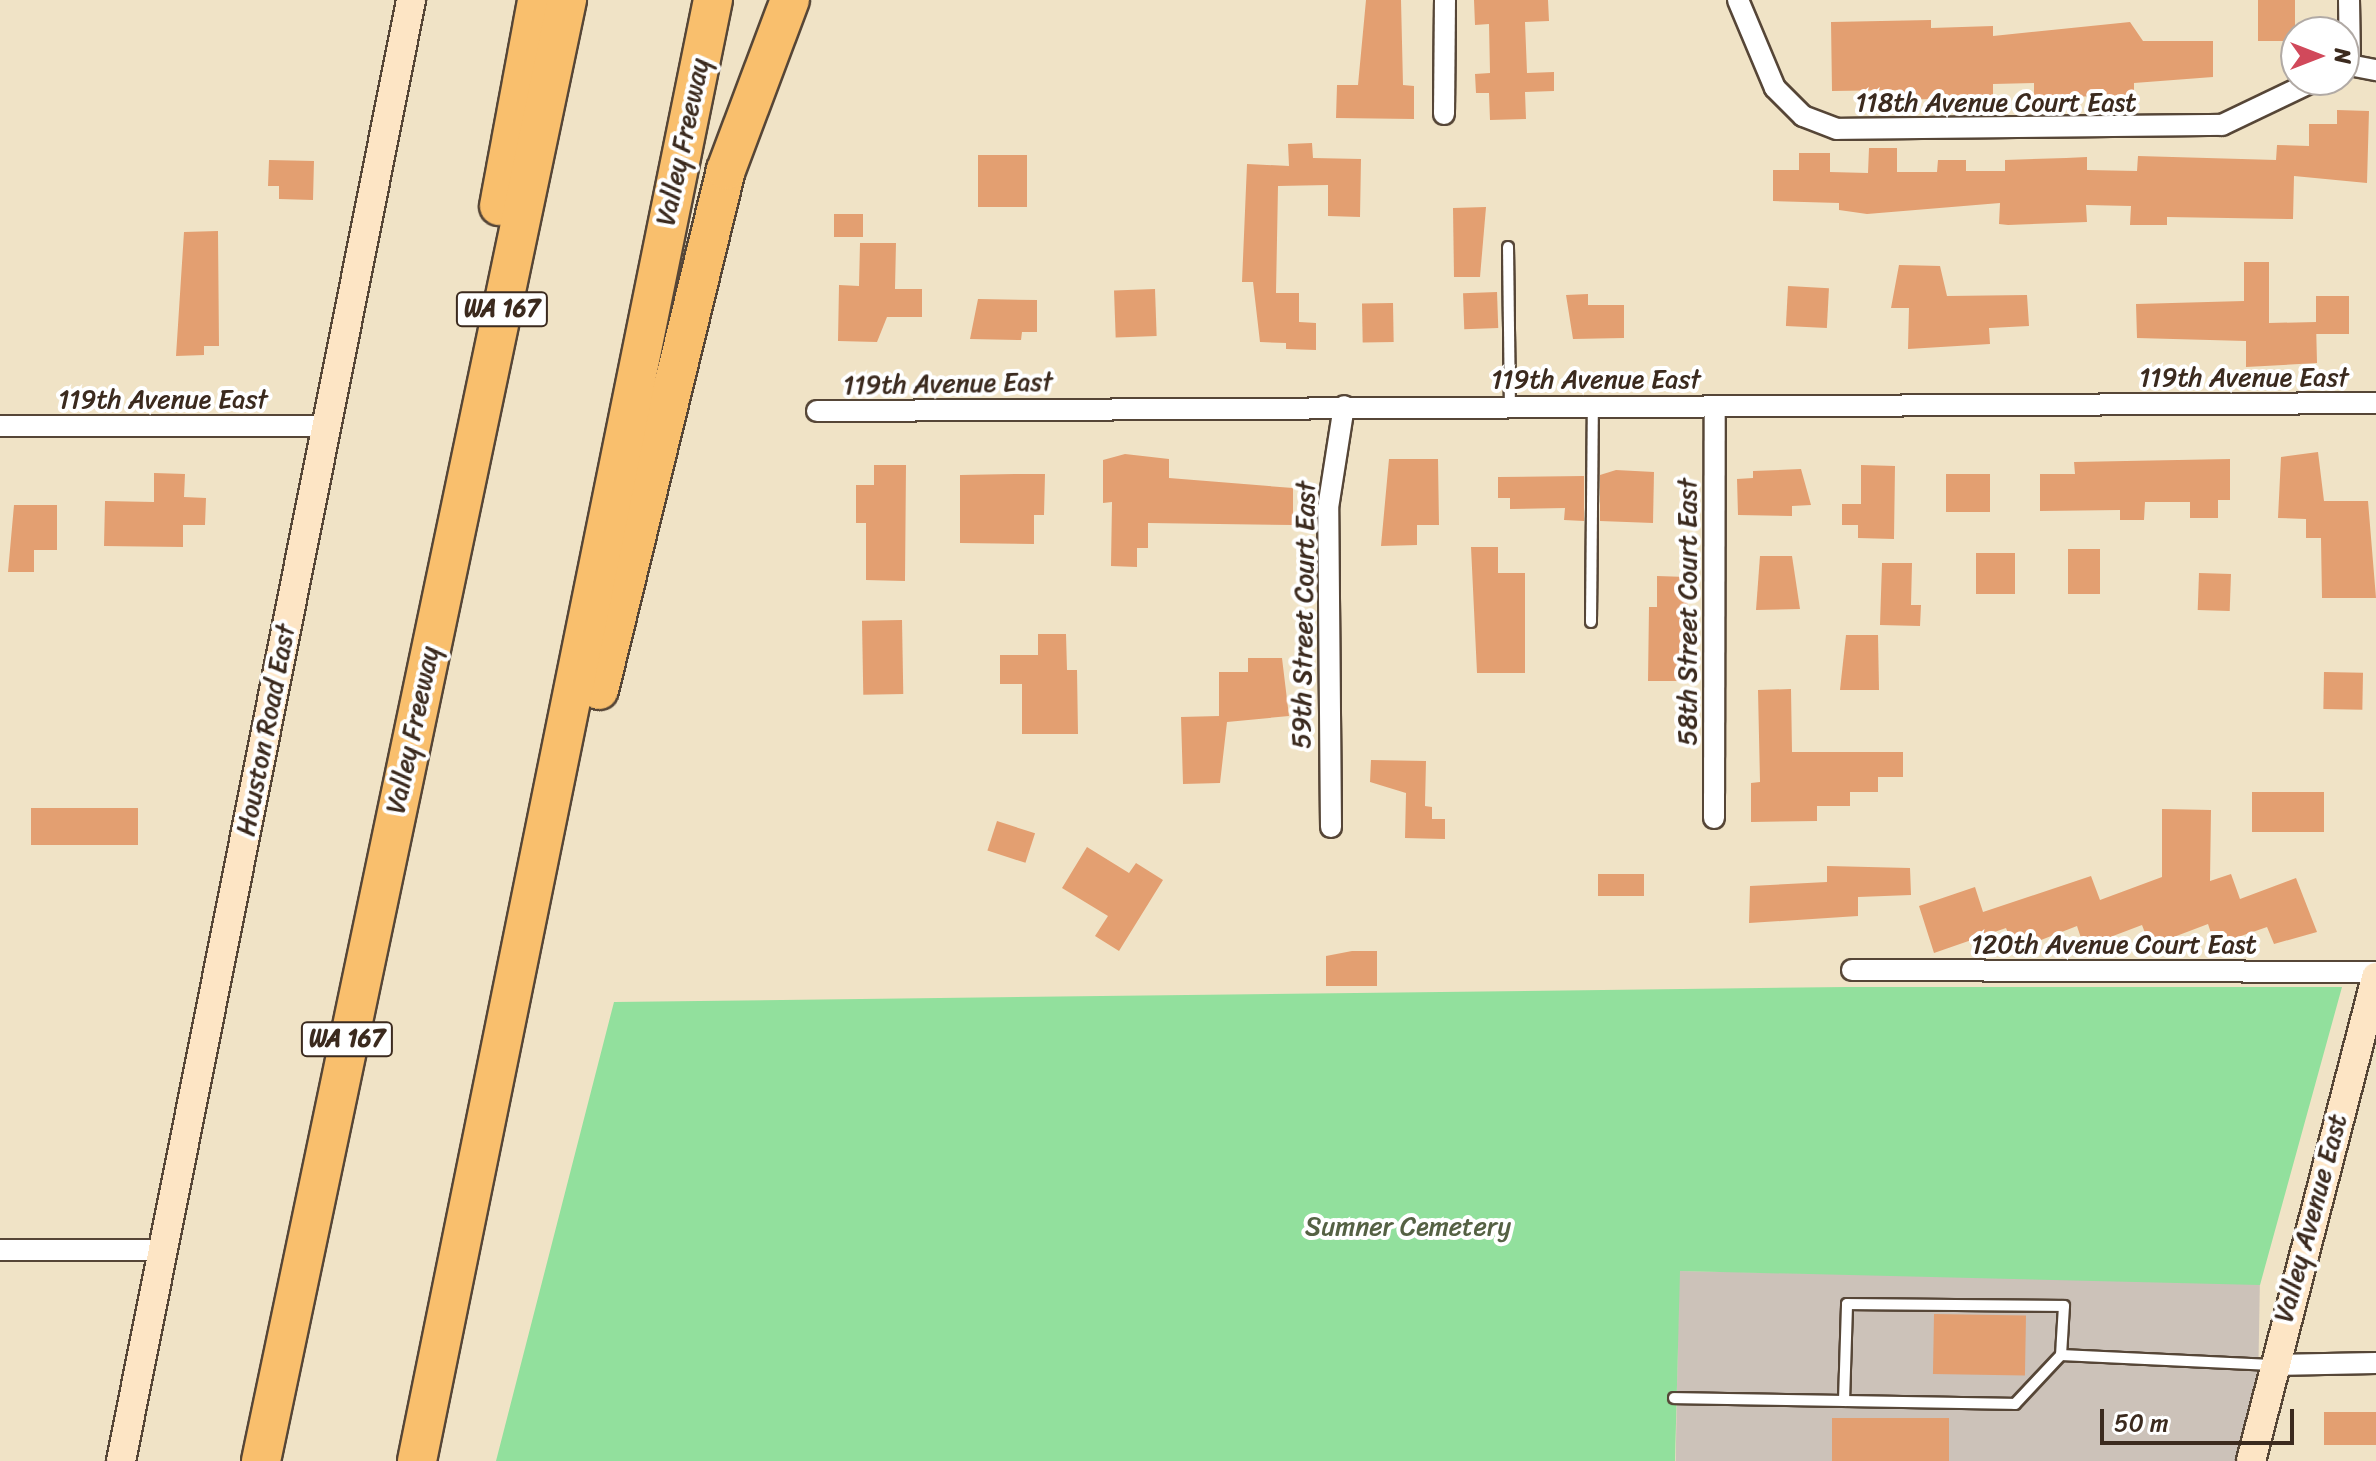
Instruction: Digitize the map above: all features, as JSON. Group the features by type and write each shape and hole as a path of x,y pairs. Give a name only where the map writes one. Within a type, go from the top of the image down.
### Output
{"highway":[{"path":"437,618 537,0"},
{"name":"Valley Freeway","path":"261,1461 567,0"},
{"name":"Valley Freeway","path":"417,1461 713,0"},
{"path":"518,973 566,817 726,170 790,0"}],"street":[{"name":"Houston Road East","path":"121,1461 411,0"},
{"path":"1444,114 1445,0"},
{"name":"118th Avenue Court East","path":"1738,0 1775,88 1803,116 1837,129 2222,125 2283,96"},
{"name":"119th Avenue East","path":"817,411 2376,403"},
{"name":"59th Street Court East","path":"1331,827 1328,508 1344,406"},
{"name":"58th Street Court East","path":"1714,818 1715,406"},
{"name":"119th Avenue East","path":"0,426 326,426"},
{"name":"120th Avenue Court East","path":"1852,970 2376,974"},
{"name":"Valley Avenue East","path":"2251,1461 2376,974"},
{"path":"0,1250 163,1250"},
{"path":"2274,1365 2376,1363"}],"lane":[{"path":"1508,247 1510,406"},
{"path":"1591,622 1593,406"},
{"path":"1674,1398 1844,1401 2015,1404 2061,1355 2064,1306 1847,1304 1844,1401"},
{"path":"2061,1355 2274,1365"}],"shaded area":[{"path":"1679,1271 2260,1281 2257,1461 1676,1461"}],"green space":[{"name":"Sumner Cemetery","path":"1847,987 2342,987 2260,1285 1680,1271 1675,1461 496,1461 614,1002"}],"building":[{"path":"1366,0 1401,0 1403,85 1414,86 1414,119 1336,118 1337,85 1358,85"},
{"path":"1474,0 1548,0 1549,21 1525,22 1527,73 1554,72 1554,91 1525,92 1526,119 1490,120 1489,93 1476,93 1475,74 1490,73 1489,24 1475,25"},
{"path":"2258,0 2295,0 2295,16 2280,16 2280,41 2258,41"},
{"path":"1931,20 1931,28 1993,26 1993,36 2130,22 2143,41 2213,41 2213,77 2134,83 2134,95 2034,98 2034,83 1993,84 1993,96 1932,99 1900,100 1899,90 1832,91 1831,22"},
{"path":"2337,110 2369,111 2367,183 2294,176 2293,219 2167,217 2167,225 2130,225 2131,206 2086,205 2087,222 2008,225 1999,224 2000,203 1867,214 1839,210 1839,203 1773,201 1773,170 1799,170 1799,153 1830,153 1830,172 1868,173 1869,148 1897,148 1897,172 1937,172 1938,160 1966,160 1966,171 2005,171 2005,160 2087,157 2087,170 2137,171 2138,156 2276,160 2277,145 2309,146 2309,124 2337,124"},
{"path":"1312,143 1313,158 1361,159 1360,217 1328,216 1328,185 1278,186 1276,293 1299,293 1299,322 1316,323 1316,350 1286,349 1286,343 1260,342 1253,282 1242,282 1247,164 1289,166 1288,144"},
{"path":"978,155 1027,155 1027,207 978,207"},
{"path":"269,160 314,161 313,200 279,199 279,186 268,186"},
{"path":"1486,207 1480,277 1454,277 1453,208"},
{"path":"834,214 863,214 863,237 834,237"},
{"path":"218,231 219,346 204,346 204,355 176,356 184,232"},
{"path":"860,243 896,243 895,289 922,289 922,317 887,317 877,342 838,341 839,285 859,286"},
{"path":"2244,262 2269,262 2269,323 2316,322 2317,363 2246,367 2246,341 2137,338 2136,304 2244,301"},
{"path":"1899,265 1940,266 1947,296 2027,295 2029,326 1989,328 1990,344 1908,349 1909,308 1891,308"},
{"path":"1788,286 1829,288 1827,328 1786,326"},
{"path":"1155,289 1157,336 1116,337 1114,290"},
{"path":"1497,292 1498,328 1464,329 1463,293"},
{"path":"1588,294 1588,305 1624,305 1624,338 1573,339 1566,295"},
{"path":"2316,296 2349,296 2349,334 2316,334"},
{"path":"978,299 1037,300 1037,332 1022,332 1021,340 970,339"},
{"path":"1393,303 1394,342 1363,343 1362,304"},
{"path":"2318,452 2324,501 2368,501 2376,598 2322,598 2321,538 2306,538 2306,519 2278,518 2281,457"},
{"path":"1125,454 1169,459 1169,478 1293,488 1293,525 1148,523 1148,548 1137,548 1137,567 1111,566 1112,502 1103,503 1103,460"},
{"path":"1389,459 1438,459 1439,525 1417,525 1417,545 1381,546"},
{"path":"2230,459 2230,500 2218,500 2218,518 2190,518 2190,502 2145,502 2144,520 2120,520 2120,510 2040,511 2040,474 2075,474 2074,462"},
{"path":"874,465 906,465 905,581 866,580 866,523 856,523 856,485 874,485"},
{"path":"1861,465 1895,466 1894,539 1858,538 1858,525 1842,525 1842,504 1861,504"},
{"path":"1801,469 1811,505 1792,506 1792,516 1738,515 1737,479 1753,478 1753,471"},
{"path":"1616,470 1654,472 1653,523 1600,521 1600,475"},
{"path":"154,473 185,474 184,497 206,498 205,525 183,525 183,547 104,546 105,501 154,502"},
{"path":"1045,474 1044,515 1034,515 1034,544 960,543 960,475"},
{"path":"1946,474 1990,474 1990,512 1946,512"},
{"path":"1584,476 1584,521 1564,520 1565,508 1510,509 1510,498 1498,498 1498,477"},
{"path":"14,505 57,505 57,550 34,550 34,572 8,572"},
{"path":"1471,547 1498,547 1498,573 1525,573 1525,673 1477,673"},
{"path":"2068,549 2100,549 2100,594 2068,594"},
{"path":"1976,553 2015,553 2015,594 1976,594"},
{"path":"1760,556 1792,556 1800,609 1756,610"},
{"path":"1882,563 1912,563 1911,605 1921,605 1920,626 1880,625"},
{"path":"2199,573 2231,574 2230,611 2198,610"},
{"path":"1657,576 1687,577 1689,681 1648,681 1649,607 1657,607"},
{"path":"902,620 903,694 863,695 862,621"},
{"path":"1038,634 1066,634 1067,670 1077,670 1078,734 1022,734 1022,684 1000,684 1000,655 1038,655"},
{"path":"1846,635 1878,635 1879,690 1840,690"},
{"path":"1248,658 1282,658 1289,716 1227,722 1220,783 1183,784 1181,717 1219,716 1219,672 1248,672"},
{"path":"2324,672 2363,673 2362,710 2323,709"},
{"path":"1791,689 1792,752 1903,752 1903,777 1878,777 1878,792 1850,792 1850,806 1817,806 1817,821 1751,822 1751,783 1760,782 1758,690"},
{"path":"1371,760 1426,761 1425,806 1432,807 1432,819 1445,819 1445,839 1405,838 1406,793 1370,782"},
{"path":"2252,792 2324,792 2324,832 2252,832"},
{"path":"31,808 138,808 138,845 31,845"},
{"path":"2162,809 2211,810 2210,881 2231,874 2240,899 2296,878 2317,932 2274,944 2267,927 2215,945 2208,924 2150,946 2142,925 2084,947 2077,926 2015,950 2006,928 1934,953 1919,906 1975,887 1983,912 2091,876 2100,900 2162,877"},
{"path":"997,821 1035,833 1025,863 987,850"},
{"path":"1087,847 1129,873 1136,863 1163,880 1119,951 1095,936 1108,916 1062,888"},
{"path":"1827,866 1910,868 1911,895 1858,897 1858,916 1749,923 1750,886 1827,882"},
{"path":"1598,874 1644,874 1644,896 1598,896"},
{"path":"1352,951 1377,951 1377,986 1326,986 1326,956"},
{"path":"1934,1314 2026,1316 2025,1376 1933,1374"},
{"path":"2324,1412 2376,1412 2376,1445 2324,1445"},
{"path":"1832,1418 1949,1418 1949,1461 1832,1461"}]}
